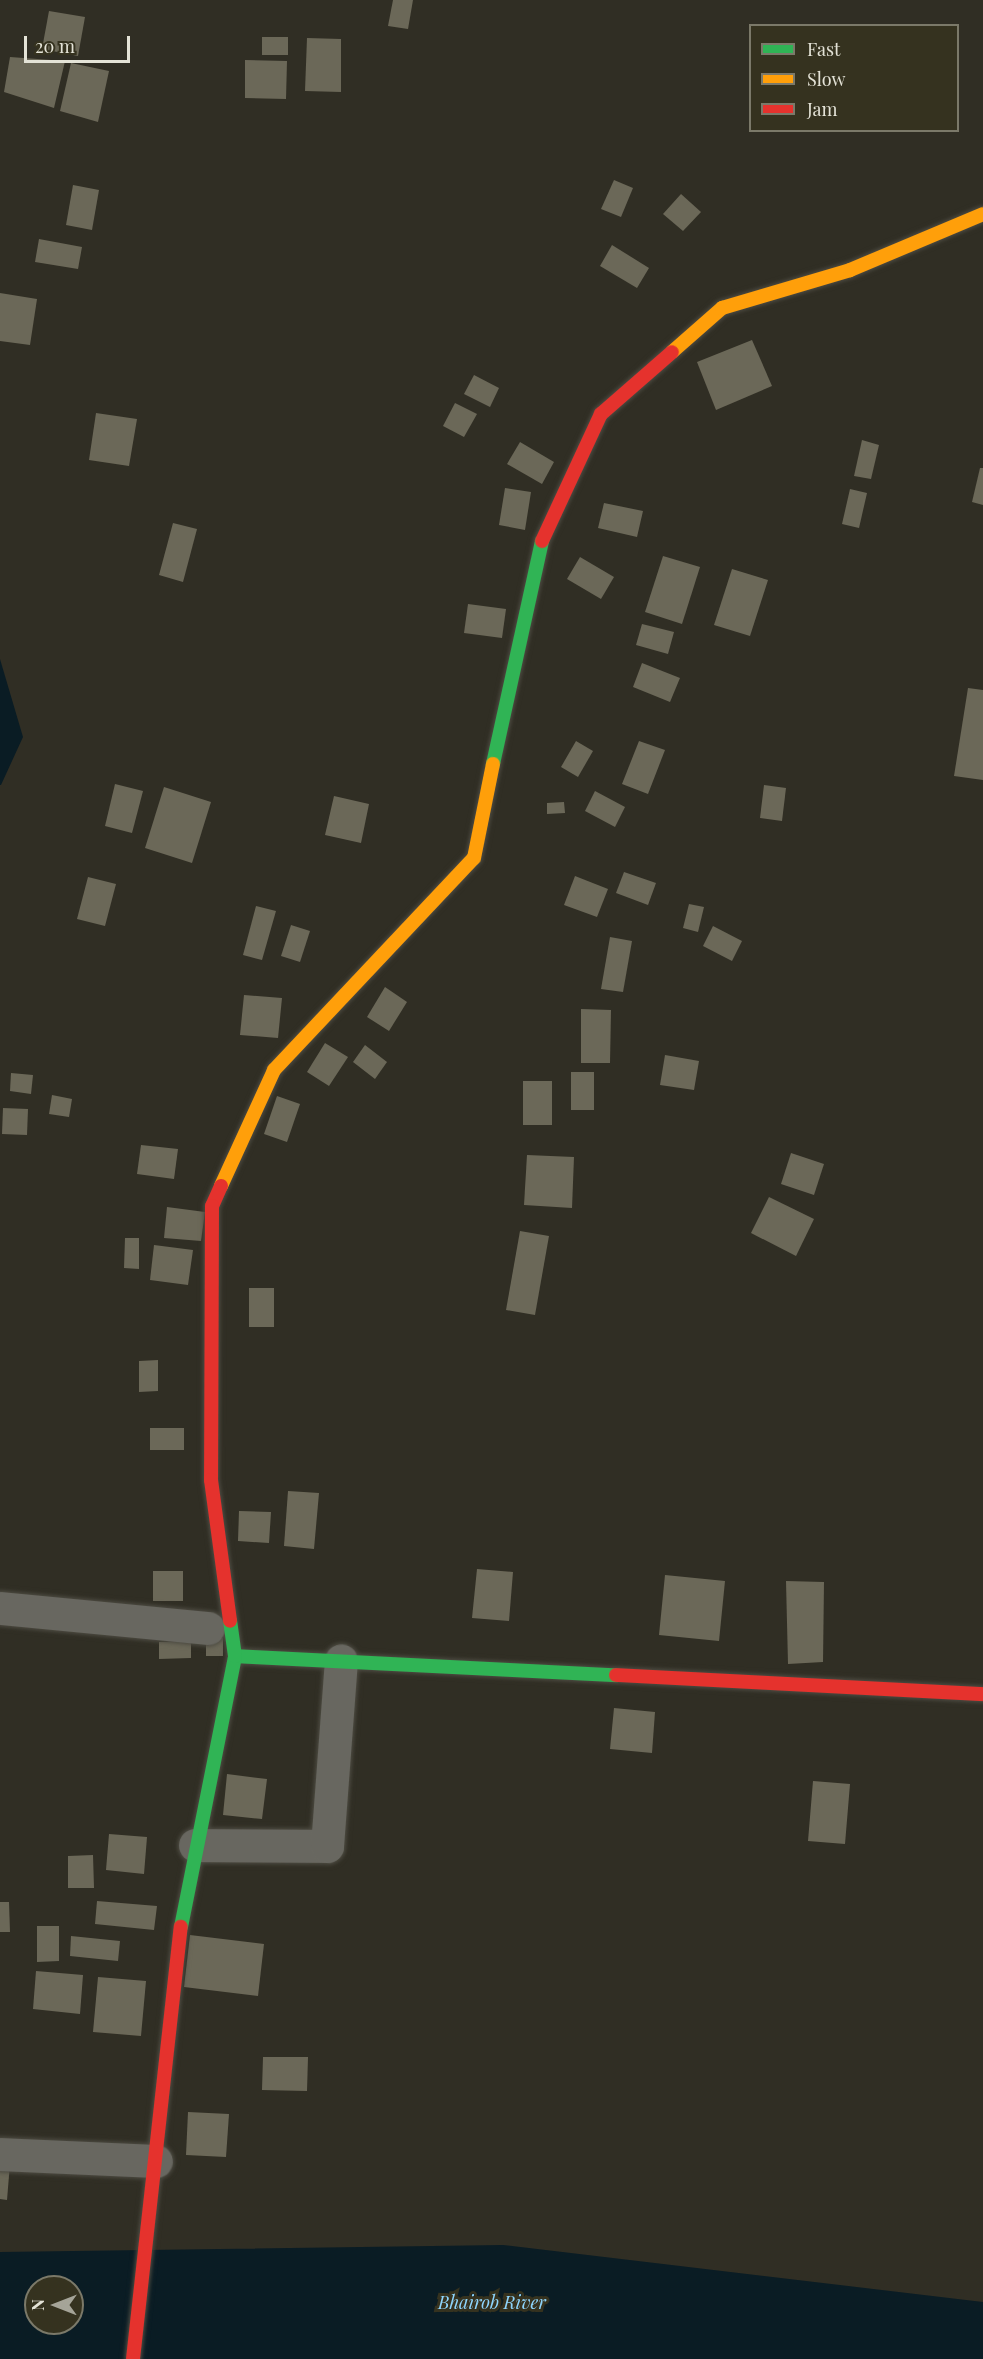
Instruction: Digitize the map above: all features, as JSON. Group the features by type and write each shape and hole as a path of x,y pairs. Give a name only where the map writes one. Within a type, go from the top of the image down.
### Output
{"street":[{"path":"133,2359 195,1845 235,1656 211,1480 212,1206 274,1070 474,858 537,553 601,414 722,308 850,270 983,214"},
{"path":"0,1608 208,1628"},
{"path":"235,1656 983,1694"},
{"path":"195,1845 327,1846 341,1661"},
{"path":"0,2154 156,2161"}],"water":[{"path":"0,659 23,737 1,785 0,785"},
{"name":"Bhairob River","path":"503,2245 983,2302 983,2359 0,2359 0,2252"}],"building":[{"path":"393,0 413,0 408,29 388,26"},
{"path":"49,11 85,17 78,56 42,49"},
{"path":"262,37 288,37 288,55 262,55"},
{"path":"307,38 341,39 341,92 305,91"},
{"path":"10,57 65,61 54,108 4,92"},
{"path":"245,60 287,61 286,99 245,98"},
{"path":"71,63 109,71 98,122 60,111"},
{"path":"614,180 633,188 621,217 601,209"},
{"path":"73,185 99,190 92,230 66,225"},
{"path":"681,194 701,212 683,231 663,214"},
{"path":"39,239 82,247 78,269 35,262"},
{"path":"612,245 649,268 637,288 600,266"},
{"path":"0,293 37,299 30,345 0,341"},
{"path":"752,340 772,386 716,410 697,362"},
{"path":"474,375 499,388 490,407 464,394"},
{"path":"455,403 477,414 464,437 443,426"},
{"path":"96,413 137,419 129,466 89,460"},
{"path":"862,440 879,445 871,479 854,476"},
{"path":"520,442 554,462 542,484 507,464"},
{"path":"980,468 983,468 983,505 972,502"},
{"path":"505,488 531,492 525,530 499,525"},
{"path":"850,489 867,493 859,528 842,524"},
{"path":"604,503 643,511 637,537 598,528"},
{"path":"173,523 197,529 183,582 159,575"},
{"path":"663,556 700,567 682,624 645,612"},
{"path":"580,557 614,577 601,599 567,579"},
{"path":"732,569 768,580 750,636 714,625"},
{"path":"468,604 506,609 502,638 464,633"},
{"path":"642,624 674,632 668,654 636,645"},
{"path":"642,663 680,678 670,702 633,687"},
{"path":"968,688 983,690 983,780 954,776"},
{"path":"576,741 593,751 578,777 561,767"},
{"path":"639,741 665,750 648,794 622,784"},
{"path":"115,784 143,791 132,833 105,826"},
{"path":"764,785 786,788 782,821 760,818"},
{"path":"164,787 211,802 192,863 145,848"},
{"path":"595,791 625,807 615,827 585,811"},
{"path":"334,796 369,804 361,843 325,835"},
{"path":"564,802 565,813 547,814 547,803"},
{"path":"624,872 656,883 648,905 616,893"},
{"path":"575,876 608,889 597,917 564,905"},
{"path":"88,877 116,884 105,926 77,919"},
{"path":"689,904 704,907 698,932 683,928"},
{"path":"256,906 276,911 262,960 243,955"},
{"path":"291,925 310,931 300,962 281,956"},
{"path":"713,926 742,941 732,961 703,946"},
{"path":"610,937 632,941 623,992 601,989"},
{"path":"385,987 407,1002 389,1031 367,1017"},
{"path":"244,995 282,998 278,1038 240,1035"},
{"path":"581,1009 611,1010 610,1063 581,1063"},
{"path":"325,1043 348,1057 329,1086 307,1072"},
{"path":"365,1045 387,1062 375,1079 353,1062"},
{"path":"665,1055 699,1061 694,1090 660,1085"},
{"path":"571,1072 594,1072 594,1110 571,1110"},
{"path":"11,1073 33,1075 31,1094 10,1091"},
{"path":"523,1081 552,1081 552,1125 523,1125"},
{"path":"52,1095 72,1099 69,1117 49,1114"},
{"path":"277,1096 300,1104 287,1142 264,1134"},
{"path":"3,1108 28,1109 27,1135 2,1134"},
{"path":"141,1145 178,1149 174,1179 137,1174"},
{"path":"791,1153 824,1164 814,1195 781,1184"},
{"path":"527,1155 574,1157 572,1208 524,1205"},
{"path":"769,1197 814,1219 796,1256 751,1233"},
{"path":"167,1207 205,1212 201,1241 164,1238"},
{"path":"520,1231 549,1236 535,1315 506,1310"},
{"path":"125,1238 139,1238 139,1269 124,1268"},
{"path":"154,1245 193,1250 188,1285 150,1280"},
{"path":"249,1288 274,1288 274,1327 249,1327"},
{"path":"158,1360 158,1391 139,1392 139,1361"},
{"path":"150,1428 184,1428 184,1450 150,1450"},
{"path":"288,1491 319,1493 314,1549 284,1546"},
{"path":"239,1511 271,1512 269,1543 238,1541"},
{"path":"477,1569 513,1572 509,1621 472,1618"},
{"path":"153,1571 183,1571 183,1601 153,1601"},
{"path":"665,1575 725,1581 719,1641 659,1635"},
{"path":"786,1581 824,1582 823,1662 788,1664"},
{"path":"206,1638 223,1638 223,1656 206,1656"},
{"path":"191,1641 191,1658 159,1659 159,1642"},
{"path":"614,1708 655,1712 652,1753 610,1749"},
{"path":"227,1774 267,1779 262,1819 223,1815"},
{"path":"813,1781 850,1784 845,1844 808,1841"},
{"path":"109,1834 147,1837 144,1874 106,1870"},
{"path":"93,1855 94,1888 68,1888 68,1856"},
{"path":"97,1901 157,1906 154,1930 95,1924"},
{"path":"0,1902 9,1902 10,1932 0,1932"},
{"path":"37,1926 59,1926 59,1961 37,1962"},
{"path":"190,1935 264,1944 258,1996 184,1987"},
{"path":"71,1936 120,1941 118,1961 70,1956"},
{"path":"36,1971 83,1975 80,2014 33,2009"},
{"path":"98,1977 146,1981 141,2036 93,2032"},
{"path":"263,2057 308,2057 307,2091 262,2090"},
{"path":"188,2112 229,2114 226,2157 186,2155"},
{"path":"0,2138 12,2139 7,2200 0,2199"}],"traffic: fast":[{"path":"493,764 542,541"},
{"path":"181,1927 235,1656 230,1621"},
{"path":"235,1656 616,1675"}],"traffic: slow":[{"path":"672,352 722,308 850,270 983,214"},
{"path":"221,1186 274,1070 474,858 493,764"}],"traffic: jam":[{"path":"542,541 601,414 672,352"},
{"path":"221,1186 212,1206 211,1480 230,1621"},
{"path":"616,1675 983,1694"},
{"path":"133,2359 181,1927"}]}
